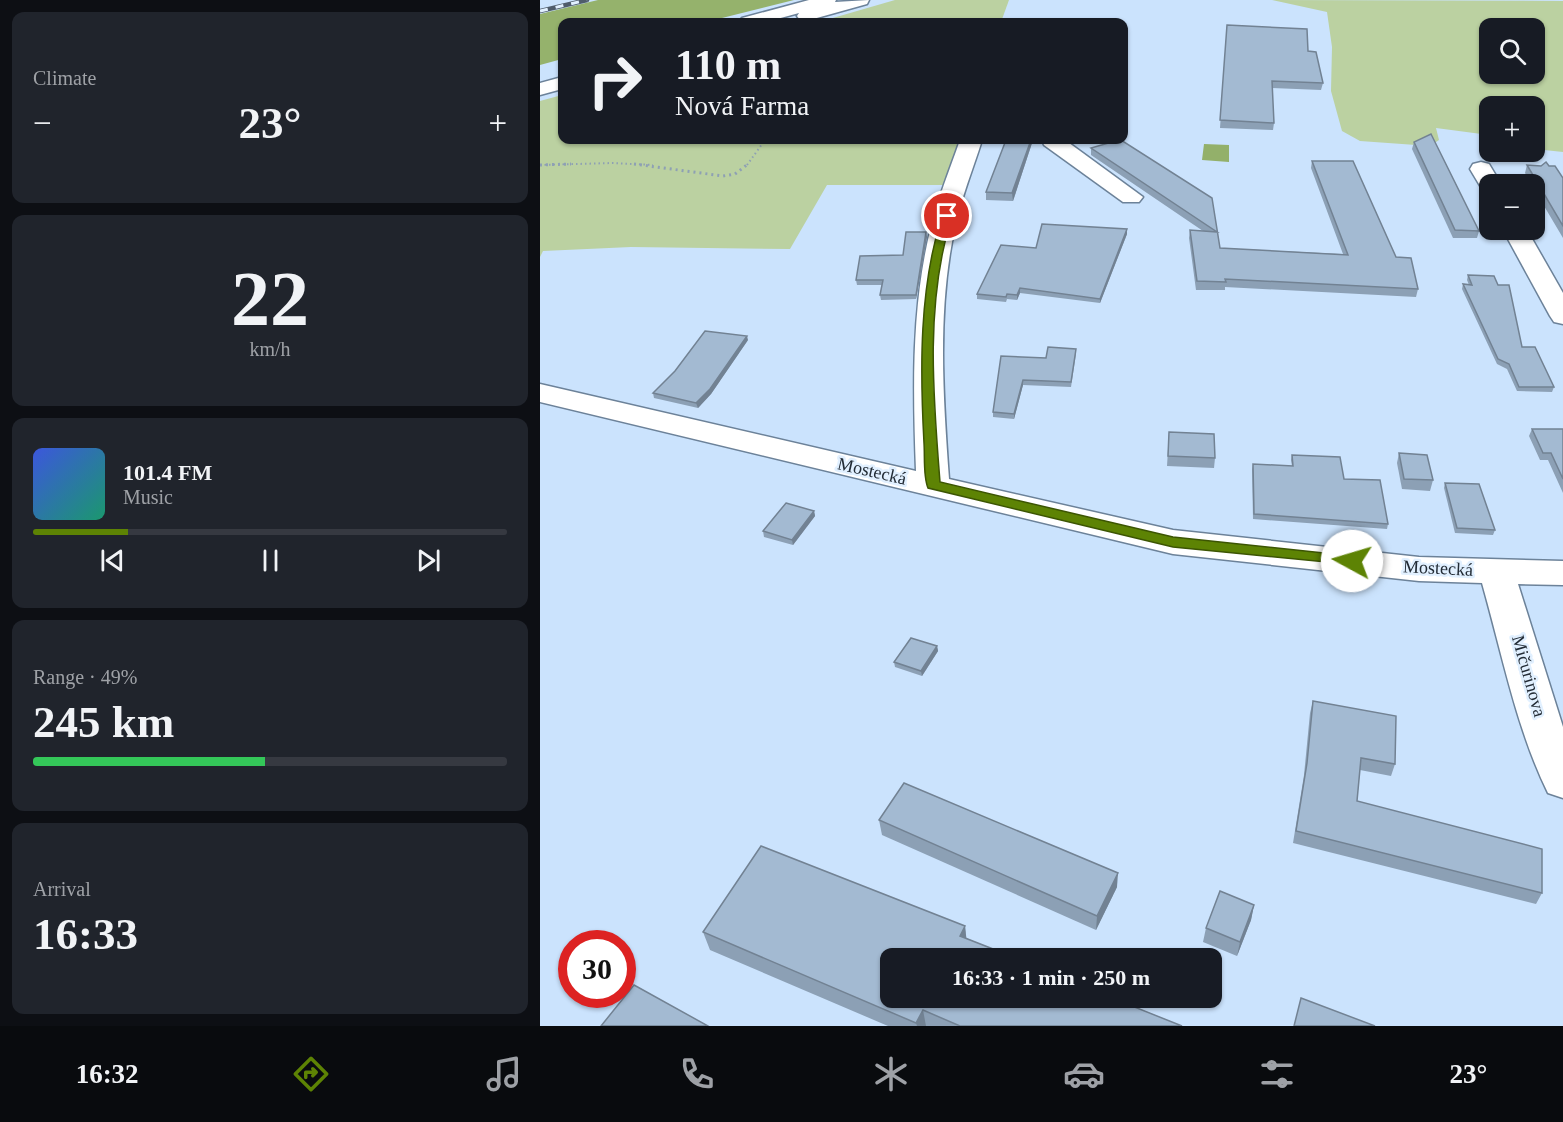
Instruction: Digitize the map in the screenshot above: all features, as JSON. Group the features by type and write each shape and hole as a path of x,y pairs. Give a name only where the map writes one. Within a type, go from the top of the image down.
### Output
{"main road":[{"path":"763,18 828,0"},
{"path":"798,18 861,0"},
{"path":"540,79 558,74"},
{"path":"540,89 558,84"},
{"path":"933,485 928,398 930,311 940,237 970,144"},
{"path":"1058,144 1131,197"},
{"path":"1521,240 1563,316"},
{"name":"Mostecká","path":"540,393 1173,542 1419,568 1563,573"},
{"name":"Mičurinova","path":"1496,570 1547,740 1563,781"}],"path":[{"path":"540,165 650,165 720,177 729,176 744,168 762,144"}],"shaded area":[{"path":"598,0 794,0 722,18 558,18 558,60 540,65 540,14"},
{"path":"895,0 1009,0 1002,18 833,18"},
{"path":"1272,0 1563,1 1563,152 1545,150 1545,96 1479,96 1479,134 1436,128 1439,140 1430,146 1360,141 1342,131 1331,91 1332,47 1327,12"},
{"path":"558,96 558,144 961,144 949,185 827,185 790,249 631,247 543,251 540,257 540,101"},
{"path":"1204,144 1229,145 1229,162 1202,160"}],"building":[{"path":"1227,25 1307,29 1308,51 1316,52 1323,83 1272,81 1274,123 1220,120"},
{"path":"1431,134 1479,231 1455,230 1414,142"},
{"path":"1004,144 1030,144 1012,193 986,192"},
{"path":"1105,144 1127,144 1212,198 1220,248 1348,255 1312,161 1353,161 1396,257 1411,258 1418,289 1225,279 1226,282 1197,281 1190,230 1217,232 1091,148"},
{"path":"1546,162 1549,166 1555,166 1563,178 1563,226 1545,196 1545,174 1532,174 1527,165 1541,166"},
{"path":"1042,224 1127,229 1100,299 1020,288 1017,295 1007,294 1006,297 977,294 1001,245 1036,248"},
{"path":"906,232 926,232 916,295 880,295 883,280 856,280 860,256 903,255"},
{"path":"1468,275 1494,276 1498,285 1509,285 1522,347 1535,347 1554,387 1519,387 1509,364 1498,359 1463,284 1472,285"},
{"path":"705,331 747,336 710,389 696,403 653,393 675,371"},
{"path":"1048,347 1076,349 1071,382 1023,380 1014,414 993,412 1001,356 1046,358"},
{"path":"1532,429 1563,429 1563,479 1551,453 1543,453"},
{"path":"1169,432 1214,434 1215,458 1168,456"},
{"path":"1399,453 1427,455 1433,480 1404,479"},
{"path":"1292,455 1340,457 1344,479 1380,480 1388,524 1254,514 1253,464 1293,466"},
{"path":"1445,483 1479,484 1495,530 1457,528"},
{"path":"786,503 814,511 792,540 763,531"},
{"path":"911,638 937,646 921,671 894,662"},
{"path":"1313,701 1396,716 1395,764 1361,758 1357,801 1542,849 1542,893 1296,831 1307,763"},
{"path":"904,783 1118,873 1097,916 879,820"},
{"path":"761,846 965,926 960,936 991,948 880,948 880,1008 703,932"},
{"path":"1220,891 1254,905 1240,942 1206,928"},
{"path":"636,986 708,1026 601,1026 615,1008 636,1008"},
{"path":"1301,998 1375,1026 1294,1026"},
{"path":"881,1008 1137,1008 1182,1026 960,1026 923,1010 916,1023"}],"railway":[{"path":"540,11 587,0"}],"route":[{"path":"947,216 940,237 930,311 928,398 933,485 1173,542 1352,561"}]}
